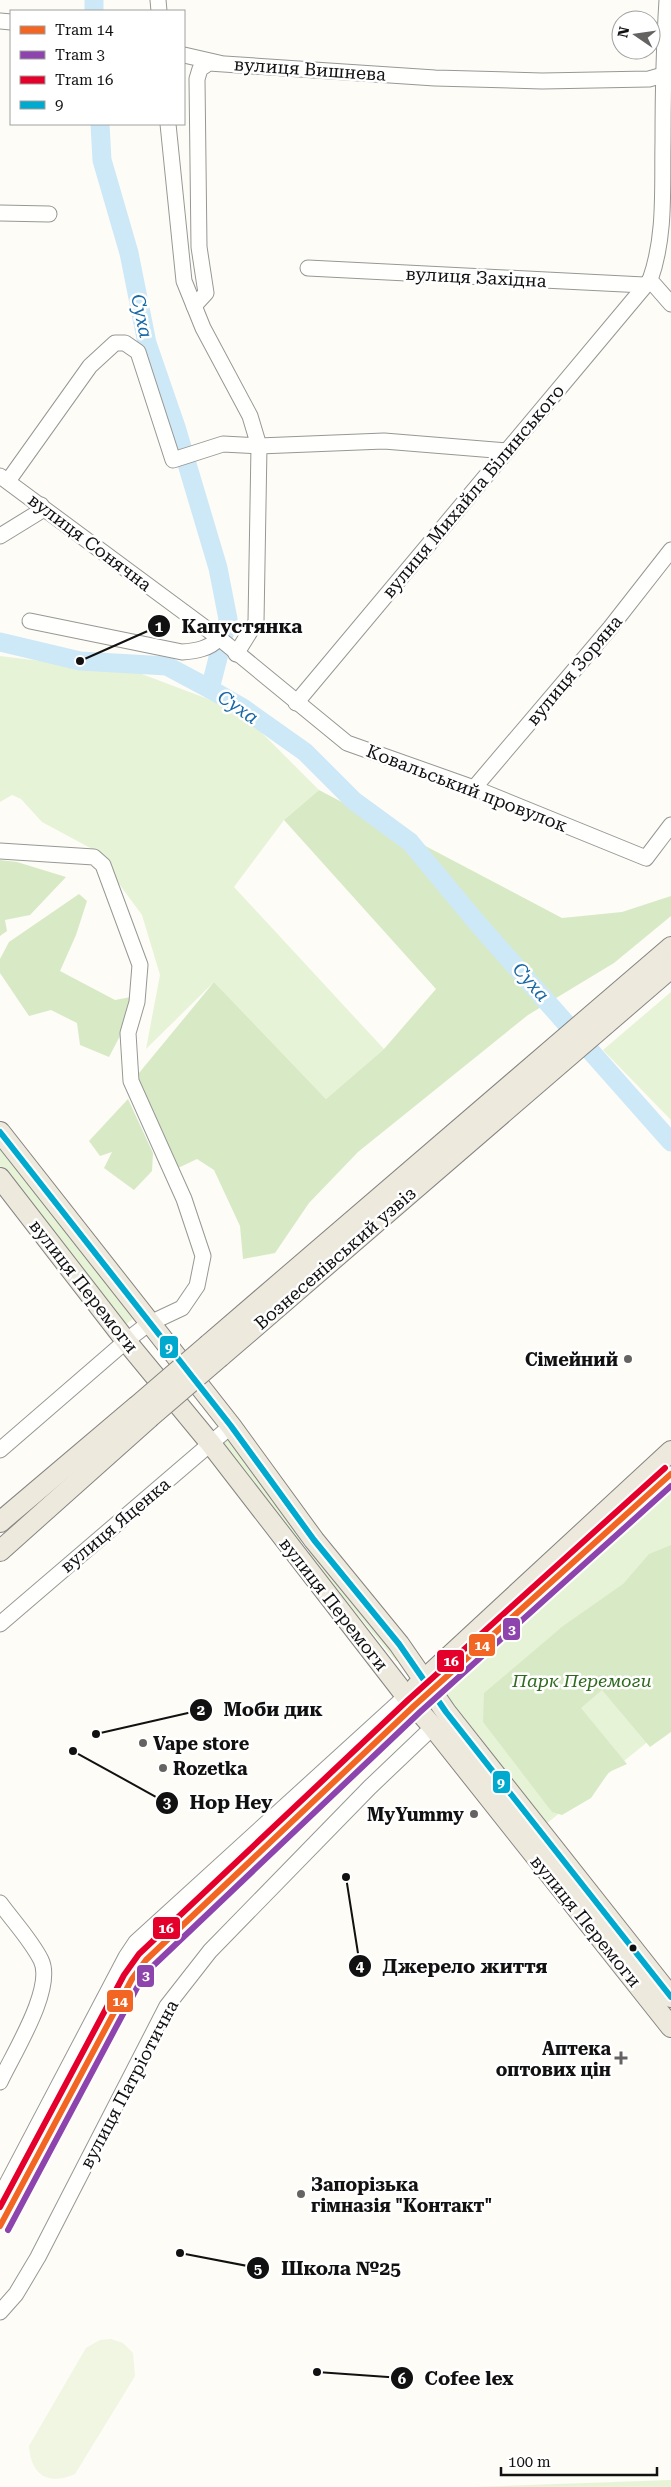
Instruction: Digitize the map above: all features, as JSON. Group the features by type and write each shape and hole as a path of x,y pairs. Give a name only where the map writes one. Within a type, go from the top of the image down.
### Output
{"main road":[{"name":"Вознесенівський узвіз","path":"596,1023 671,947"},
{"name":"Вознесенівський узвіз","path":"0,1522 143,1412 596,1023 671,968"},
{"name":"вулиця Перемоги","path":"0,1132 148,1324 231,1426 314,1540 399,1644 446,1712 671,1997"},
{"name":"вулиця Перемоги","path":"0,1178 126,1341 211,1444 406,1696 671,2027"},
{"name":"Вознесенівський узвіз","path":"0,1551 143,1412"},
{"path":"406,1696 671,1451"},
{"path":"296,1556 314,1540"},
{"path":"533,1856 550,1843"}],"street":[{"path":"667,0 663,75 662,204 658,258 647,282 671,304"},
{"path":"185,55 219,63"},
{"name":"вулиця Вишнева","path":"194,306 206,293 199,247 197,79 200,69 209,63 435,78 649,79 663,75"},
{"path":"168,125 184,281 203,328 250,416 259,446 256,622 234,651"},
{"path":"0,213 49,214"},
{"name":"вулиця Західна","path":"308,268 647,282"},
{"name":"вулиця Михайла Білинського","path":"296,703 647,282"},
{"path":"4,479 90,366 115,343 125,343 138,352 173,460 223,444 259,446 384,441 506,451"},
{"name":"вулиця Сонячна","path":"4,479 219,638 296,703"},
{"path":"0,536 39,512 41,505"},
{"name":"вулиця Зоряна","path":"474,788 610,628 671,550"},
{"path":"30,621 182,652 195,651 214,644 219,638"},
{"name":"Ковальський провулок","path":"296,703 347,743 474,788 646,858 671,825"},
{"path":"0,851 94,857 103,865 140,965 137,1002 128,1033 131,1081 184,1198 203,1256 197,1286 182,1308 148,1324 126,1341 0,1450"},
{"name":"вулиця Яценка","path":"0,1624 231,1426"},
{"path":"0,2197 126,1957 136,1942 406,1696"},
{"name":"вулиця Патріотична","path":"0,2312 16,2294 42,2249 167,2006 210,1951 370,1788 433,1728"},
{"path":"0,1903 41,1960 46,1977 42,1996 0,2082"}],"green space":[{"path":"0,656 139,673 240,711 319,790 284,820 234,887 384,1049 326,1099 214,982 146,1049 160,975 142,915 94,850 42,822 21,799 12,795 0,802"},
{"path":"319,790 562,918 622,912 671,896 671,916 614,963 528,1015 358,1152 309,1203 275,1253 243,1259 240,1226 214,1170 197,1159 176,1169 139,1086 139,1073 214,982 326,1099 384,1049 436,989 284,820"},
{"path":"0,860 17,862 66,877 30,915 5,920 7,931 0,936"},
{"path":"79,894 87,901 76,935 60,971 115,1000 131,997 132,1013 109,1057 80,1045 77,1023 51,1010 29,1016 0,973 0,959 9,942"},
{"path":"671,992 671,1120 603,1050"},
{"path":"128,1099 153,1153 152,1171 134,1190 104,1168 112,1152 100,1156 89,1141"},
{"path":"0,1143 135,1317 124,1326 0,1166"},
{"path":"229,1439 303,1534 302,1541 297,1545 221,1441"},
{"name":"Парк Перемоги","path":"671,1480 671,1723 546,1824 442,1690"},
{"name":"Парк Перемоги","path":"671,1545 671,1732 650,1747 602,1690 581,1708 627,1764 609,1772 591,1798 562,1815 552,1812 483,1722 484,1693 563,1626 623,1584 649,1554"},
{"path":"309,1552 318,1555 400,1661 396,1661 342,1596 323,1584 306,1555"},
{"path":"111,2339 123,2343 133,2353 135,2376 75,2474 57,2479 49,2478 37,2471 30,2456 29,2446 86,2348 100,2340"},
{"path":"671,2480 671,2487 475,2487"}],"waterway":[{"name":"Суха","path":"94,0 94,10"},
{"name":"Суха","path":"100,125 102,160 129,253 147,343 176,427 218,568 228,619 210,689 243,708 305,752 354,801 410,842 478,924 671,1142"},
{"path":"0,642 80,661 167,666 210,689"}],"tram line":[{"name":"16","path":"0,2207 124,1975 139,1954 408,1700 665,1468"},
{"name":"14","path":"0,2226 132,1979 146,1960 414,1706 671,1474"},
{"name":"3","path":"8,2230 139,1984 153,1966 420,1712 671,1486"}],"transit line":[{"name":"9","path":"0,1132 231,1426 314,1540 399,1644 446,1712 671,1997"}],"place":[{"name":"Капустянка","path":"80,661"},
{"name":"Сімейний","path":"628,1359"},
{"name":"Моби дик","path":"96,1734"},
{"name":"Vape store","path":"143,1743"},
{"name":"Hop Hey","path":"73,1751"},
{"name":"Rozetka","path":"163,1768"},
{"name":"MyYummy","path":"474,1814"},
{"name":"Джерело життя","path":"346,1877"},
{"name":"Аптека оптових цін","path":"621,2058"},
{"name":"Запорізька гімназія \"Контакт\"","path":"301,2194"},
{"name":"Школа №25","path":"180,2253"},
{"name":"Cofee lex","path":"317,2372"}]}
